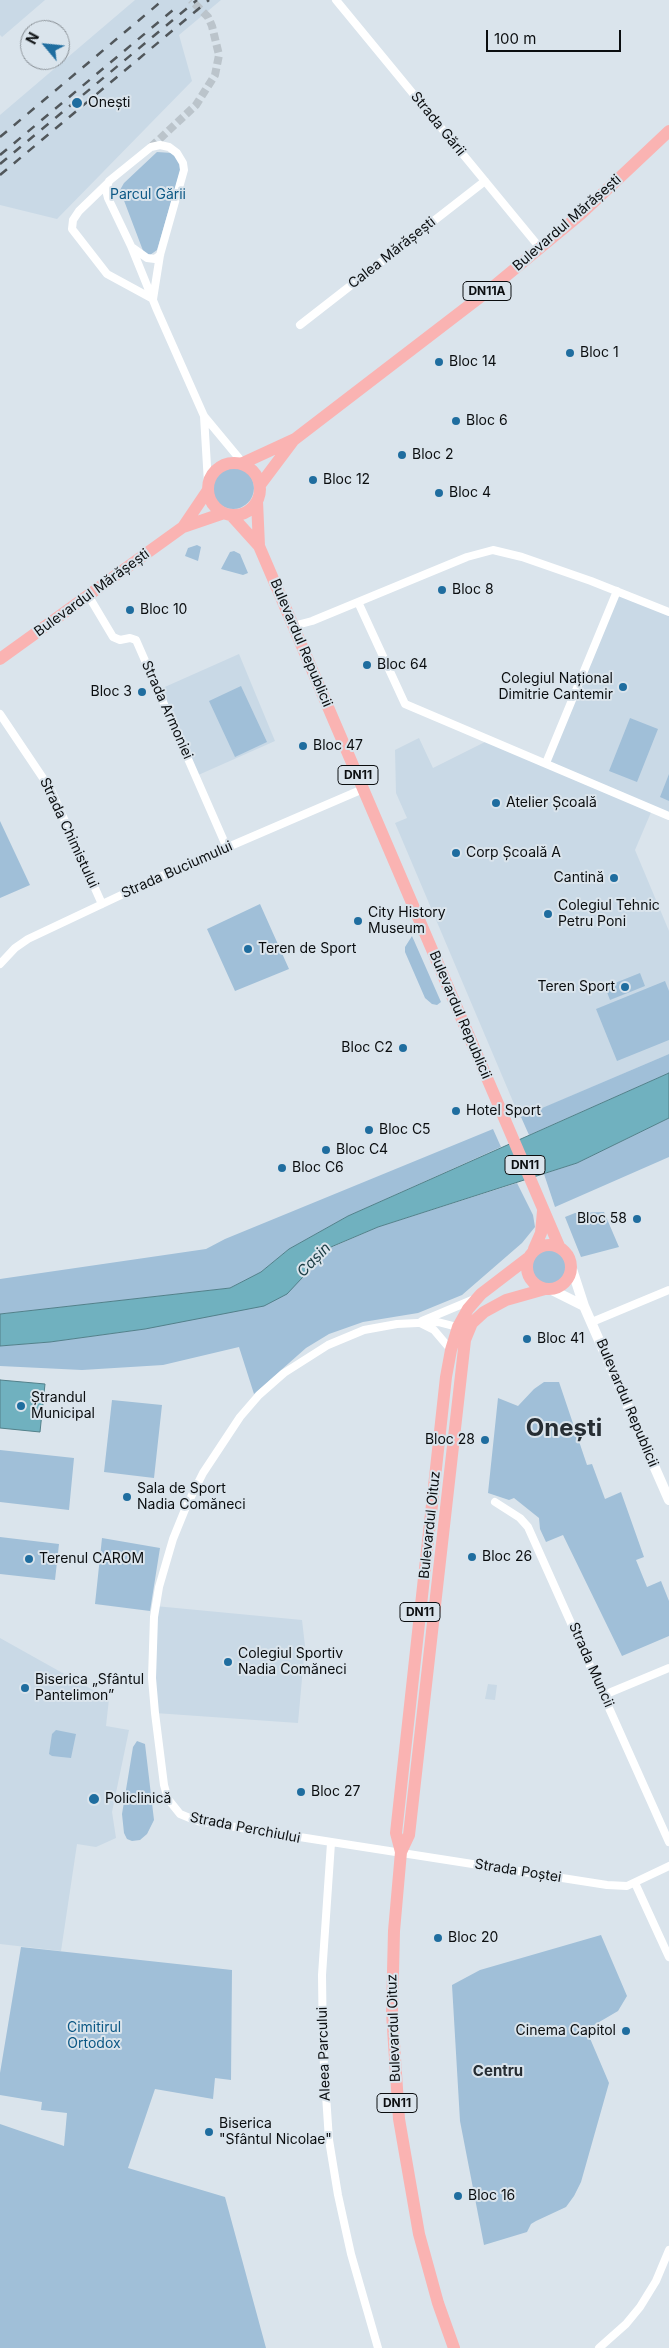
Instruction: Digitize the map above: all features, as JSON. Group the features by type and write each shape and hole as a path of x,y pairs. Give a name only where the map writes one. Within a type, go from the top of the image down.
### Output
{"main road":[{"name":"Bulevardul Mărășești","path":"243,463 295,439 540,248 588,207 669,131"},
{"name":"Bulevardul Mărășești","path":"260,485 295,439"},
{"path":"208,487 216,470 222,465 235,462 243,463 253,470 260,485"},
{"name":"DN11","path":"259,546 257,501 260,485"},
{"name":"Bulevardul Mărășești","path":"183,527 208,487"},
{"name":"DN11","path":"208,487 212,504 228,514 259,546"},
{"path":"228,514 246,512 257,501"},
{"name":"Bulevardul Mărășești","path":"0,658 183,527 228,514"},
{"name":"Bulevardul Republicii","path":"259,546 559,1246"},
{"name":"Bulevardul Republicii","path":"531,1254 541,1233 543,1209"},
{"path":"531,1254 549,1244 559,1246"},
{"name":"DN11","path":"531,1254 526,1269 530,1280 548,1289 566,1282 571,1266 568,1254 559,1246"},
{"name":"Bulevardul Oituz","path":"401,1852 409,1834 461,1374 464,1314 482,1294 531,1254"},
{"name":"Bulevardul Oituz","path":"454,2348 433,2287 419,2234 399,2119 392,2038 392,1993 401,1852 396,1833 446,1372 451,1350 463,1329 493,1306 548,1289"},
{"path":"446,1372 454,1369 461,1374"}],"street":[{"name":"Strada Gării","path":"336,0 540,248"},
{"path":"154,145 169,147 181,157 184,170 160,255 153,299 107,274 72,229 73,220 79,211 109,182 154,145"},
{"name":"Calea Mărășești","path":"300,325 485,181"},
{"path":"109,182 106,187 108,198 131,246 204,416 243,463"},
{"path":"131,246 147,258 155,259 160,255"},
{"path":"204,416 208,487"},
{"path":"293,626 312,622 468,557 493,550 522,556 669,612"},
{"path":"546,763 617,591"},
{"name":"Strada Armoniei","path":"88,595 113,637 120,640 130,638 136,640 226,848"},
{"path":"358,602 403,703 669,816"},
{"name":"Strada Chimistului","path":"0,714 51,790 102,904"},
{"name":"Strada Buciumului","path":"0,964 22,942 226,848 363,788"},
{"name":"Bulevardul Republicii","path":"571,1266 584,1306 669,1500"},
{"path":"548,1289 584,1306"},
{"path":"592,1322 669,1290"},
{"name":"Strada Perchiului","path":"418,1322 482,1294"},
{"path":"418,1322 434,1330 451,1350"},
{"name":"Strada Perchiului","path":"401,1852 331,1843 197,1821 180,1814 170,1804 164,1785 152,1678 156,1606 168,1553 186,1507 224,1440 254,1401 284,1373 339,1339 376,1327 418,1322 438,1322 463,1329"},
{"name":"Strada Muncii","path":"495,1502 520,1518 528,1527 669,1842"},
{"name":"Bulevardul Oituz","path":"427,1551 441,1552"},
{"path":"604,1695 669,1668"},
{"name":"Aleea Parcului","path":"331,1843 322,1975 323,2050 328,2131 342,2213 361,2291 378,2348"},
{"name":"Strada Poștei","path":"401,1852 619,1887 635,1883 669,1866"},
{"path":"635,1883 669,1957"},
{"path":"599,2348 626,2324 640,2307 656,2281 669,2250"}],"shaded area":[{"path":"0,0 45,0 2,37 0,35"},
{"path":"135,0 221,0 179,35 192,81 57,219 0,205 0,115 53,70 70,70 70,55"},
{"name":"Colegiul Tehnic Petru Poni","path":"617,591 669,612 669,816 652,810 635,850 669,931 669,1054 520,1118 395,823 407,818 396,793 395,750 419,738 433,768 491,739 546,763"},
{"path":"239,654 275,741 196,776 158,690"},
{"name":"Colegiul Sportiv Nadia Comăneci","path":"155,1606 302,1620 305,1646 298,1723 155,1713"},
{"path":"0,1638 109,1699 106,1726 129,1730 112,1812 116,1838 96,1847 77,1844 61,1951 0,1944"},
{"path":"488,1684 497,1685 495,1700 485,1699"}],"green space":[{"name":"Parcul Gării","path":"157,152 172,153 179,161 181,168 157,250 150,255 144,253 120,190 124,183"},
{"path":"233,467 248,473 254,488 248,503 233,509 218,503 212,488 218,473"},
{"path":"197,545 201,547 198,561 185,556 188,548"},
{"path":"234,551 240,554 248,573 243,575 221,569 230,552"},
{"path":"241,686 267,742 235,757 209,701"},
{"path":"630,718 658,729 637,782 609,771"},
{"path":"669,774 669,801 660,797"},
{"path":"0,821 30,885 0,898"},
{"name":"Teren de Sport","path":"260,904 289,969 235,991 207,929"},
{"path":"412,936 441,1002 437,1005 432,1004 425,998 405,952 405,947"},
{"name":"Teren Sport","path":"640,973 645,986 610,1000 605,987"},
{"path":"665,981 669,991 669,1040 617,1061 596,1009"},
{"path":"669,1054 669,1073 529,1135 521,1117"},
{"path":"669,1118 669,1157 555,1207 544,1174 577,1163"},
{"path":"493,1129 501,1147 348,1216 289,1249 261,1272 230,1288 0,1314 0,1279 206,1249 225,1239"},
{"path":"517,1183 533,1215 535,1227 522,1243 462,1295 418,1313 363,1322 329,1334 306,1348 254,1394 239,1347 163,1365 82,1370 0,1366 0,1346 50,1342 145,1329 378,1227"},
{"path":"604,1212 619,1247 581,1257 565,1217 575,1213"},
{"path":"545,1245 553,1245 565,1251 571,1267 565,1283 553,1289 545,1289 533,1283 527,1271 527,1263 533,1251"},
{"path":"544,1382 559,1382 587,1465 592,1464 605,1499 621,1492 644,1557 636,1560 647,1587 661,1581 669,1601 669,1636 622,1656 563,1535 546,1542 540,1529 539,1518 514,1498 509,1500 488,1493 498,1398 518,1406 534,1389"},
{"path":"112,1400 162,1405 154,1478 104,1472"},
{"path":"0,1450 74,1458 69,1510 0,1502"},
{"name":"Terenul CAROM","path":"0,1537 59,1544 55,1580 0,1574"},
{"path":"102,1538 160,1548 150,1611 95,1604"},
{"path":"56,1730 76,1734 71,1758 49,1754 52,1734"},
{"path":"137,1741 145,1744 154,1820 147,1834 140,1840 132,1841 127,1839 124,1833 122,1814 133,1747"},
{"path":"601,1935 627,1996 618,2011 589,2028 589,2036 609,2083 581,2182 566,2207 531,2224 527,2232 484,2245 460,2121 452,1985 480,1970"},
{"name":"Cimitirul Ortodox","path":"21,1947 232,1970 231,2080 215,2078 213,2099 155,2089 128,2168 225,2197 266,2348 0,2348 0,2124 64,2146 67,2113 41,2110 42,2102 0,2095 0,2073"}],"water":[{"name":"Cașin","path":"669,1073 669,1118 577,1163 378,1227 331,1247 287,1294 264,1306 145,1329 50,1342 0,1346 0,1314 230,1288 261,1272 289,1249 348,1216"},
{"name":"Ștrandul Municipal","path":"0,1380 45,1384 40,1432 0,1428"}],"tunnel":[{"path":"151,147 196,105 215,75 219,55 212,26 208,17 191,0"}],"railway":[{"path":"0,137 163,0"},
{"path":"0,164 197,0"},
{"path":"0,175 209,0"},
{"path":"0,155 173,10"}],"place":[{"name":"Onești","path":"77,103"},
{"name":"Bloc 1","path":"570,353"},
{"name":"Bloc 14","path":"439,362"},
{"name":"Bloc 6","path":"456,421"},
{"name":"Bloc 2","path":"402,455"},
{"name":"Bloc 12","path":"313,480"},
{"name":"Bloc 4","path":"439,493"},
{"name":"Bloc 8","path":"442,590"},
{"name":"Bloc 10","path":"130,610"},
{"name":"Bloc 64","path":"367,665"},
{"name":"Colegiul Național Dimitrie Cantemir","path":"623,687"},
{"name":"Bloc 3","path":"142,692"},
{"name":"Bloc 47","path":"303,746"},
{"name":"Atelier Școală","path":"496,803"},
{"name":"Corp Școală A","path":"456,853"},
{"name":"Cantină","path":"614,878"},
{"name":"Colegiul Tehnic Petru Poni","path":"548,914"},
{"name":"City History Museum","path":"358,921"},
{"name":"Teren de Sport","path":"248,949"},
{"name":"Teren Sport","path":"625,987"},
{"name":"Bloc C2","path":"403,1048"},
{"name":"Hotel Sport","path":"456,1111"},
{"name":"Bloc C5","path":"369,1130"},
{"name":"Bloc C4","path":"326,1150"},
{"name":"Bloc C6","path":"282,1168"},
{"name":"Bloc 58","path":"637,1219"},
{"name":"Bloc 41","path":"527,1339"},
{"name":"Ștrandul Municipal","path":"21,1406"},
{"name":"Bloc 28","path":"485,1440"},
{"name":"Sala de Sport Nadia Comăneci","path":"127,1497"},
{"name":"Bloc 26","path":"472,1557"},
{"name":"Terenul CAROM","path":"29,1559"},
{"name":"Colegiul Sportiv Nadia Comăneci","path":"228,1662"},
{"name":"Biserica „Sfântul Pantelimon”","path":"25,1688"},
{"name":"Bloc 27","path":"301,1792"},
{"name":"Policlinică","path":"94,1799"},
{"name":"Bloc 20","path":"438,1938"},
{"name":"Cinema Capitol","path":"626,2031"},
{"name":"Biserica \"Sfântul Nicolae\"","path":"209,2132"},
{"name":"Bloc 16","path":"458,2196"}],"district":[{"name":"Onești","path":"564,1429"},
{"name":"Centru","path":"498,2071"}]}
